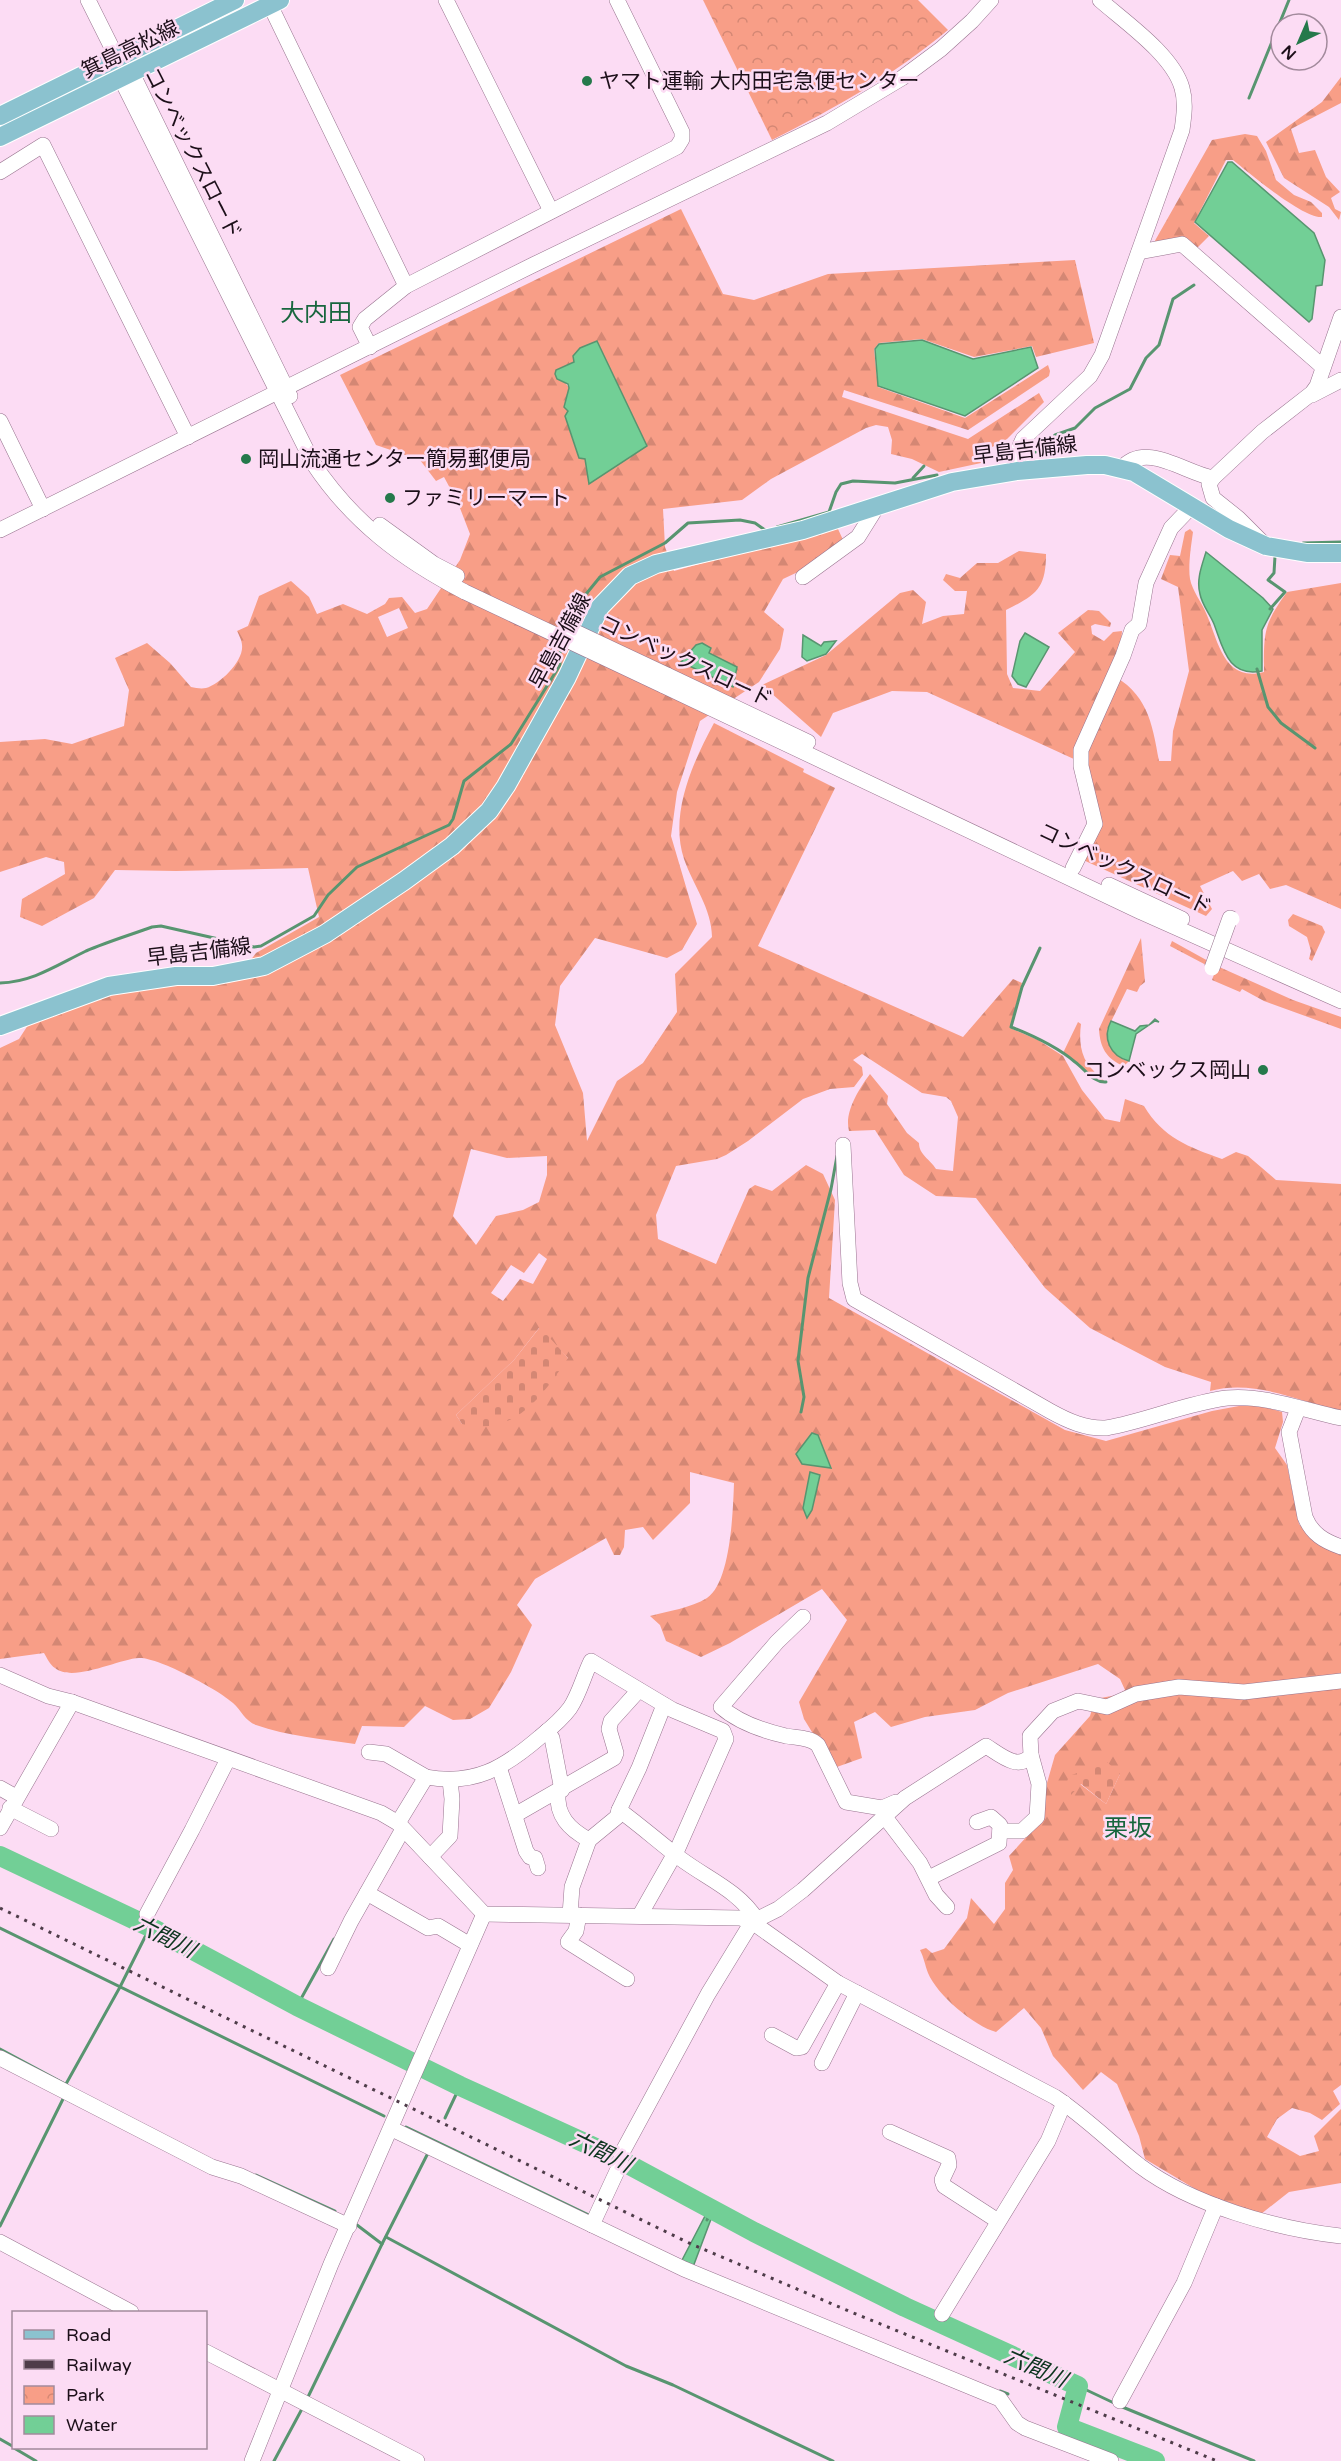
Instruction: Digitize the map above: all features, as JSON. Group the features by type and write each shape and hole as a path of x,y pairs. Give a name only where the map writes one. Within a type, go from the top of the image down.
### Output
{"main road":[{"name":"箕島高松線","path":"0,116 235,0"},
{"name":"箕島高松線","path":"0,137 275,3"},
{"name":"早島吉備線","path":"0,1026 109,986 176,976 230,974 264,966 325,934 452,846 489,811 567,677 600,607 630,576 656,564 803,530 952,482 1017,471 1087,465 1122,468 1148,479 1229,529 1266,546 1307,553 1341,553"}],"street":[{"name":"コンベックスロード","path":"88,0 281,391 309,458 349,510 399,554 427,572 467,587 1283,967 1341,991"},
{"path":"446,0 551,211"},
{"path":"370,347 360,327 365,319 406,286 677,147 682,139 682,132 617,0"},
{"path":"0,530 861,105 941,49 991,0"},
{"path":"1017,471 1018,450 1023,439 1096,367 1182,130 1185,112 1182,87 1161,54 1100,0"},
{"path":"275,3 406,286"},
{"path":"0,172 43,145 188,437"},
{"path":"1139,252 1182,244 1323,367"},
{"path":"1308,397 1317,386 1341,317"},
{"path":"1266,546 1250,529 1213,498 1209,484 1262,432 1308,397 1341,380"},
{"path":"0,421 43,508"},
{"path":"1122,468 1134,459 1160,459 1202,476 1213,478"},
{"path":"803,577 858,537 878,505"},
{"path":"1073,868 1095,824 1081,765 1081,750 1124,656 1132,630 1139,624 1146,582 1171,528 1191,507"},
{"name":"コンベックスロード","path":"665,680 1141,912 1341,1001"},
{"path":"1212,968 1231,918"},
{"path":"843,1145 851,1294 858,1303 1067,1420 1089,1427 1106,1428 1228,1398 1260,1399 1341,1418"},
{"path":"1296,1408 1289,1432 1305,1517 1309,1528 1318,1536 1341,1548"},
{"path":"803,1617 777,1642 722,1707 733,1718 784,1736 813,1741 818,1745 846,1802 882,1808 905,1798 986,1746 1018,1763 1031,1755"},
{"path":"369,1752 386,1754 426,1777 450,1780 473,1778 499,1767 518,1755 547,1731 570,1707 591,1661 664,1705 723,1731 726,1739"},
{"path":"0,1676 48,1696 72,1702 381,1813 400,1826 484,1914 640,1915 740,1918 754,1921 838,1983 1064,2103 1140,2166 1189,2196 1216,2206 1313,2233 1341,2236"},
{"path":"1000,1831 1023,1831 1037,1817 1039,1784 1031,1755 1030,1736 1053,1711 1078,1701 1107,1707 1136,1694 1179,1687 1244,1692 1341,1681"},
{"path":"515,1815 614,1758 616,1754 609,1728 611,1721 639,1690"},
{"path":"0,1828 72,1702"},
{"path":"627,1979 567,1942 576,1931 572,1887 589,1840 617,1817 664,1705"},
{"path":"640,1915 675,1854 733,1718"},
{"path":"547,1731 552,1738 560,1791 558,1808 567,1825 589,1840"},
{"path":"147,1914 228,1759"},
{"path":"499,1767 526,1851 530,1857 535,1858 538,1868"},
{"path":"328,1968 426,1777"},
{"path":"430,1857 450,1836 452,1799 450,1780"},
{"path":"0,1788 13,1803 51,1829"},
{"path":"594,2220 618,2169 622,2151 708,1994 754,1921 778,1910 803,1890 905,1798"},
{"path":"619,1810 645,1828 675,1854 734,1893 744,1902 754,1921"},
{"path":"885,1817 947,1907"},
{"path":"929,1878 999,1844 1000,1825 991,1817 976,1822"},
{"path":"367,1893 428,1928 438,1926 470,1945"},
{"path":"252,2461 331,2264 392,2129 484,1914"},
{"path":"772,2035 796,2048 802,2047 838,1983"},
{"path":"822,2063 856,1993"},
{"path":"0,2058 212,2167 241,2176 349,2226"},
{"path":"942,2313 1048,2141 1064,2103"},
{"path":"392,2129 594,2220 731,2289 1000,2400 1017,2423 1096,2458"},
{"path":"890,2132 948,2158 949,2165 942,2180 944,2186 998,2221"},
{"path":"1120,2401 1184,2283 1216,2206"},
{"path":"0,2242 127,2311"},
{"path":"207,2353 280,2393 417,2461"}],"green space":[{"path":"703,0 918,0 948,30 907,62 863,90 772,140"},
{"path":"1341,77 1341,103 1291,129 1299,153 1315,150 1326,177 1340,192 1331,198 1335,209 1341,212 1339,220 1329,207 1284,178 1266,142 1322,102"},
{"path":"1245,134 1257,136 1266,151 1276,180 1294,195 1311,202 1322,213 1322,217 1303,211 1233,160 1226,160 1194,223 1209,236 1195,250 1152,246 1212,140"},
{"path":"681,209 723,294 754,300 828,274 1075,260 1094,343 1036,357 1032,346 974,357 922,339 879,343 874,349 878,387 965,418 1048,365 1049,376 968,430 844,390 842,397 968,439 1039,393 1044,402 1007,439 983,452 981,463 939,472 912,459 891,454 892,440 888,427 876,425 866,428 771,479 742,500 663,509 665,547 674,571 833,527 838,529 844,542 817,563 783,579 764,612 784,629 780,649 759,682 700,721 677,792 671,836 697,924 682,950 667,958 595,938 560,986 555,1025 583,1093 587,1141 617,1081 643,1063 677,1012 675,974 712,937 706,907 684,859 679,824 681,806 691,771 714,723 804,769 803,772 835,788 758,946 963,1037 1013,979 1022,983 1010,1028 1038,1040 1063,1056 1082,1090 1105,1119 1120,1122 1125,1099 1144,1106 1151,1117 1168,1134 1199,1150 1222,1159 1236,1152 1248,1156 1276,1180 1341,1184 1341,1411 1260,1389 1227,1388 1210,1391 1211,1382 1165,1367 1090,1328 1045,1288 976,1198 936,1196 904,1175 875,1130 849,1131 851,1109 857,1094 870,1074 888,1096 887,1104 907,1133 919,1143 925,1157 936,1169 953,1171 958,1117 951,1101 946,1097 922,1093 862,1054 853,1060 862,1067 863,1075 854,1087 830,1089 803,1099 748,1141 717,1159 676,1166 656,1215 658,1239 716,1264 749,1189 755,1185 772,1191 806,1165 823,1174 835,1200 829,1298 1065,1430 1106,1441 1212,1411 1239,1406 1261,1406 1282,1412 1283,1422 1275,1448 1287,1465 1299,1524 1319,1545 1341,1553 1341,2085 1333,2091 1340,2104 1322,2120 1310,2113 1292,2108 1277,2119 1267,2137 1300,2156 1319,2151 1314,2136 1341,2109 1341,2183 1289,2192 1261,2214 1202,2193 1145,2159 1139,2136 1117,2084 1101,2072 1083,2090 1053,2056 1041,2028 1024,2008 996,2032 987,2029 957,2009 939,1991 928,1973 920,1950 926,1948 932,1953 944,1949 967,1918 971,1898 994,1924 1005,1909 1005,1883 1013,1870 1009,1856 1041,1821 1047,1783 1055,1755 1090,1716 1095,1699 1117,1695 1125,1690 1120,1679 1098,1664 1008,1693 975,1710 925,1717 891,1727 875,1712 854,1722 862,1758 834,1768 804,1719 799,1702 847,1620 822,1589 730,1643 701,1657 666,1641 660,1625 650,1616 694,1604 707,1598 715,1590 726,1562 734,1483 690,1472 690,1503 653,1540 643,1527 625,1530 624,1547 620,1555 614,1555 606,1538 535,1579 517,1605 532,1625 511,1672 489,1708 470,1719 453,1720 425,1706 404,1727 362,1726 355,1744 293,1735 256,1725 226,1697 215,1690 173,1668 148,1659 130,1659 73,1673 55,1668 44,1653 0,1659 0,1048 19,1039 30,1022 114,992 238,977 256,953 319,917 308,868 115,870 94,898 42,926 20,917 22,899 65,874 64,862 46,857 0,872 0,742 45,739 72,744 124,726 129,690 115,658 147,643 170,663 191,687 212,686 230,671 239,658 242,645 237,631 248,626 259,596 291,581 309,597 317,614 343,604 367,614 385,604 389,598 402,597 415,613 427,609 460,560 470,534 458,503 444,477 436,481 420,460 376,445 340,375","holes":["597,341 647,446 579,458 565,416 568,411 564,406 569,388 556,370 571,365","399,608 408,628 387,637 378,617","471,1149 507,1158 547,1156 547,1175 539,1202 523,1210 496,1216 476,1245 453,1216","539,1253 547,1259 533,1284 520,1279 503,1301 491,1293 511,1265 524,1273","539,1328 568,1358 462,1424 456,1415 514,1360","1120,1774 1106,1804 1080,1784"]},
{"path":"1190,529 1193,532 1189,574 1191,583 1224,656 1239,671 1250,674 1264,672 1266,630 1273,613 1287,592 1341,583 1341,909 1286,885 1270,889 1259,874 1242,881 1233,871 1200,886 1212,909 1206,916 1081,859 1096,829 1076,760 927,692 892,691 833,713 821,737 762,685 826,655 900,593 913,590 926,602 922,624 943,616 964,614 967,591 955,591 943,580 946,574 960,578 977,563 998,563 1019,551 1046,554 1044,575 1037,589 1025,600 1006,610 1007,674 1013,688 1040,691 1075,652 1058,633 1088,610 1099,611 1111,623 1110,627 1095,624 1091,626 1092,634 1104,641 1113,632 1122,631 1121,644 1109,673 1122,681 1140,699 1154,733 1159,761 1171,761 1173,731 1189,671 1178,587 1161,579 1170,555 1180,556 1185,532"},
{"path":"1293,914 1322,926 1325,932 1312,961 1309,959 1311,951 1307,937 1289,926 1288,920"},
{"path":"1141,938 1145,982 1137,992 1127,989 1107,1030 1107,1035 1124,1060 1129,1061 1124,1066 1105,1052 1099,1029"},
{"path":"1172,941 1210,962 1208,966 1170,946"},
{"path":"1217,966 1293,1000 1341,1017 1341,1029 1264,1001 1242,989 1240,992 1212,980"},
{"path":"1078,1022 1081,1024 1082,1053 1087,1063 1105,1082 1063,1053"},
{"path":"540,1327 568,1358 548,1386 525,1410 512,1419 497,1425 462,1424 456,1415 514,1360"},
{"path":"1107,1762 1120,1774 1106,1804 1081,1784 1071,1795 1064,1790 1069,1776"}],"water":[{"path":"1228,162 1232,162 1314,233 1325,260 1322,285 1316,286 1312,319 1309,322 1195,222"},
{"path":"922,340 973,359 1031,347 1038,368 965,416 878,386 875,349 879,344"},
{"path":"597,341 647,446 589,484 585,459 579,458 565,416 568,411 564,407 568,384 557,379 555,374 556,370 574,362 573,356 580,348"},
{"path":"1206,552 1263,598 1273,609 1262,630 1262,671 1241,670 1234,666 1224,651 1214,624 1202,602 1199,589 1200,573"},
{"path":"1025,633 1049,647 1026,687 1018,684 1012,676 1020,641"},
{"path":"803,635 821,646 824,642 836,641 826,654 807,661 802,657"},
{"path":"702,643 711,648 709,653 737,667 733,687 681,662 696,645"},
{"path":"1155,1019 1159,1022 1155,1021 1136,1034 1129,1061 1122,1059 1113,1051 1107,1034 1111,1021 1135,1031 1140,1026 1149,1025"},
{"path":"812,1433 818,1435 831,1468 802,1464 796,1454"},
{"path":"810,1472 820,1475 812,1510 807,1518 803,1508"},
{"path":"705,2216 711,2219 693,2267 681,2262"}],"waterway":[{"path":"1249,98 1289,0"},
{"path":"1036,452 1055,435 1075,428 1095,408 1130,389 1146,358 1159,345 1173,299 1194,285"},
{"path":"913,478 924,466"},
{"path":"777,527 829,512 841,484 853,481 895,483 937,475"},
{"path":"570,623 582,599 600,577 665,543 688,523 740,520 755,523 765,530"},
{"path":"1303,543 1341,542"},
{"path":"1270,609 1285,592 1268,580 1274,573 1275,556"},
{"path":"0,983 34,976 86,951 152,927 161,926 254,947 261,946 314,916 328,895 357,867 449,825 453,819 464,781 511,744 560,665 563,643"},
{"path":"1257,669 1268,707 1281,723 1315,748"},
{"path":"1040,948 1022,987 1011,1027 1052,1046 1068,1056 1093,1078 1106,1082"},
{"path":"801,1412 804,1397 798,1361 808,1278 837,1156"},
{"name":"六間川","path":"0,1856 150,1927 297,2006 460,2086 609,2154 754,2232 905,2307 1078,2386 1067,2427 1155,2461"},
{"path":"66,2084 120,1987 150,1927"},
{"path":"0,1928 384,2116"},
{"path":"297,2006 334,1939"},
{"path":"0,2049 67,2085"},
{"path":"445,2118 460,2086"},
{"path":"0,2226 64,2097"},
{"path":"406,2127 591,2216"},
{"path":"357,2225 382,2244 429,2151"},
{"path":"256,2175 335,2211"},
{"path":"707,2220 712,2209"},
{"path":"386,2237 626,2366 673,2385 833,2461"},
{"path":"307,2399 382,2244"},
{"path":"1078,2386 1114,2403"},
{"path":"1000,2391 1008,2394"},
{"path":"1120,2406 1254,2461"},
{"path":"274,2461 303,2407"},
{"path":"0,2439 12,2446"},
{"path":"1104,2452 1109,2443"},
{"path":"16,2449 36,2461"}],"railway":[{"path":"0,1908 689,2243 851,2312 1217,2461"}],"place":[{"name":"ヤマト運輸 大内田宅急便センター","path":"587,81"},
{"name":"岡山流通センター簡易郵便局","path":"246,459"},
{"name":"ファミリーマート","path":"390,498"},
{"name":"コンベックス岡山","path":"1263,1070"}],"district":[{"name":"大内田","path":"316,313"},
{"name":"栗坂","path":"1128,1828"}]}
